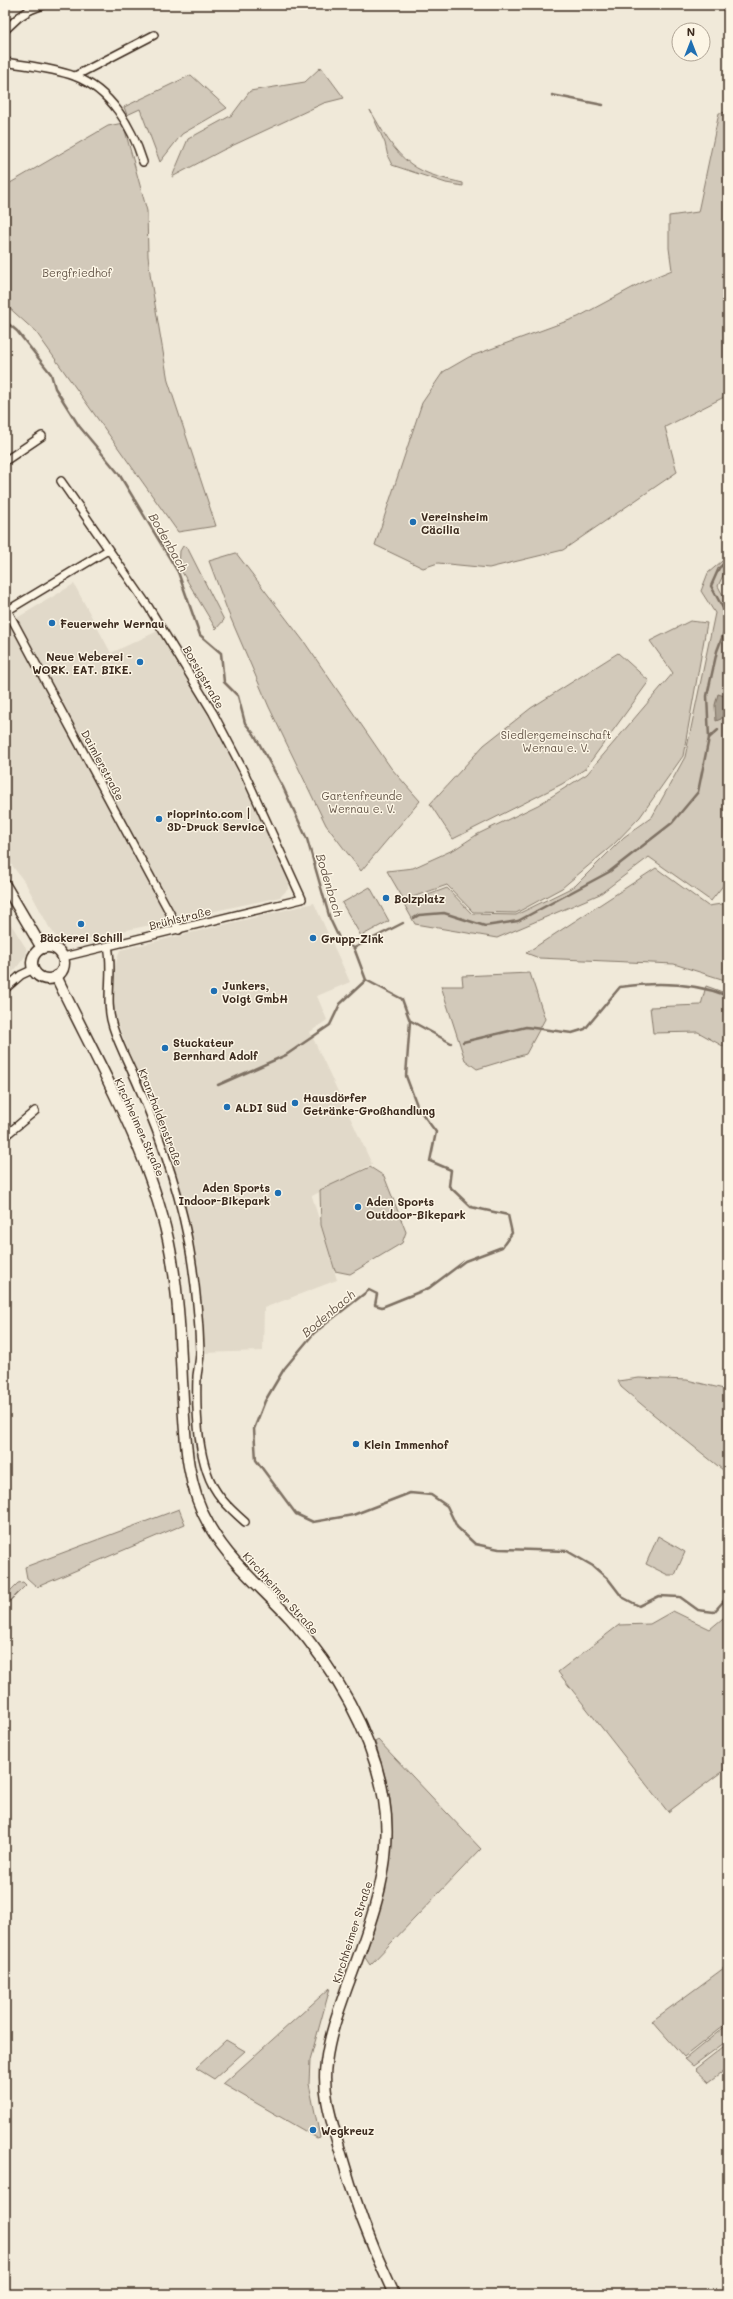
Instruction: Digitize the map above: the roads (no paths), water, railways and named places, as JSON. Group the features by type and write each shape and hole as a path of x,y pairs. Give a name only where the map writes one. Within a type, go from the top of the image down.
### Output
{"main road":[{"path":"5,885 42,948"},
{"path":"42,948 54,948 63,957 62,970 56,976 44,978 34,969 33,958 42,948"},
{"name":"Kirchheimer Straße","path":"56,976 130,1127 146,1164 159,1200 175,1273 187,1454 199,1502 210,1527 228,1552 292,1620 319,1655 341,1688 366,1737 379,1774 387,1820 387,1844 382,1877 372,1916 330,2038 325,2064 325,2086 329,2112 354,2200 364,2228 394,2294"}],"street":[{"path":"5,30 29,8 43,5"},
{"path":"75,76 154,35"},
{"path":"5,62 75,76 97,89 116,108 136,139 143,162"},
{"path":"5,461 42,436"},
{"name":"Borsigstraße","path":"60,481 168,637 216,719 244,772 302,899"},
{"path":"6,610 108,550"},
{"name":"Daimlerstraße","path":"6,610 179,930"},
{"name":"Brühlstraße","path":"63,957 302,899"},
{"name":"Kranzhaldenstraße","path":"108,946 110,963 108,1003 113,1027 138,1084 166,1160 184,1218 191,1255 197,1304 200,1353 198,1376 200,1436 206,1471 216,1494 245,1522"},
{"path":"5,988 21,975 34,969"},
{"path":"5,1136 35,1111"}],"waterway":[{"path":"552,95 603,105"},
{"name":"Bodenbach","path":"5,321 17,331 51,374 55,388 79,426 119,474 178,572 200,635 221,653 224,682 238,696 245,723 254,734 283,787 307,839 330,919 340,940 354,948 366,980 402,999 410,1021 406,1076 418,1108 436,1132 430,1161 451,1170 449,1186 471,1207 508,1215 512,1233 502,1247 465,1261 429,1288 382,1307 375,1305 377,1294 369,1290 314,1333 284,1369 265,1401 254,1429 256,1460 296,1514 313,1522 353,1515 410,1493 431,1495 447,1506 457,1527 475,1544 499,1549 567,1551 593,1566 609,1580 622,1597 639,1606 659,1596 680,1597 698,1610 714,1612 728,1596"},
{"path":"725,612 711,586 719,568 728,560"},
{"path":"414,918 419,915 444,913 485,926 518,921 609,872 672,823 698,792 709,738 707,696 717,651 725,630"},
{"path":"709,738 718,730"},
{"path":"354,948 403,923"},
{"path":"218,1085 286,1055 330,1025 340,1004 366,980"},
{"path":"463,1042 526,1027 572,1033 585,1029 620,987 647,984 689,986 702,988 728,996"},
{"path":"411,1021 451,1043"}],"place":[{"name":"Vereinsheim Cäcilia","path":"413,522"},
{"name":"Feuerwehr Wernau","path":"52,623"},
{"name":"Neue Weberei - WORK. EAT. BIKE.","path":"140,662"},
{"name":"rioprinto.com | 3D-Druck Service","path":"159,819"},
{"name":"Bolzplatz","path":"386,898"},
{"name":"Bäckerei Schill","path":"81,924"},
{"name":"Grupp-Zink","path":"313,938"},
{"name":"Junkers, Voigt GmbH","path":"214,991"},
{"name":"Stuckateur Bernhard Adolf","path":"165,1048"},
{"name":"Hausdörfer Getränke-Großhandlung","path":"295,1103"},
{"name":"ALDI Süd","path":"227,1107"},
{"name":"Aden Sports Indoor-Bikepark","path":"278,1193"},
{"name":"Aden Sports Outdoor-Bikepark","path":"358,1207"},
{"name":"Klein Immenhof","path":"356,1444"},
{"name":"Wegkreuz","path":"313,2130"}],"park label":[{"name":"Bergfriedhof","path":"77,272"},
{"name":"Siedlergemeinschaft Wernau e. V.","path":"556,740"},
{"name":"Gartenfreunde Wernau e. V.","path":"362,801"}]}
